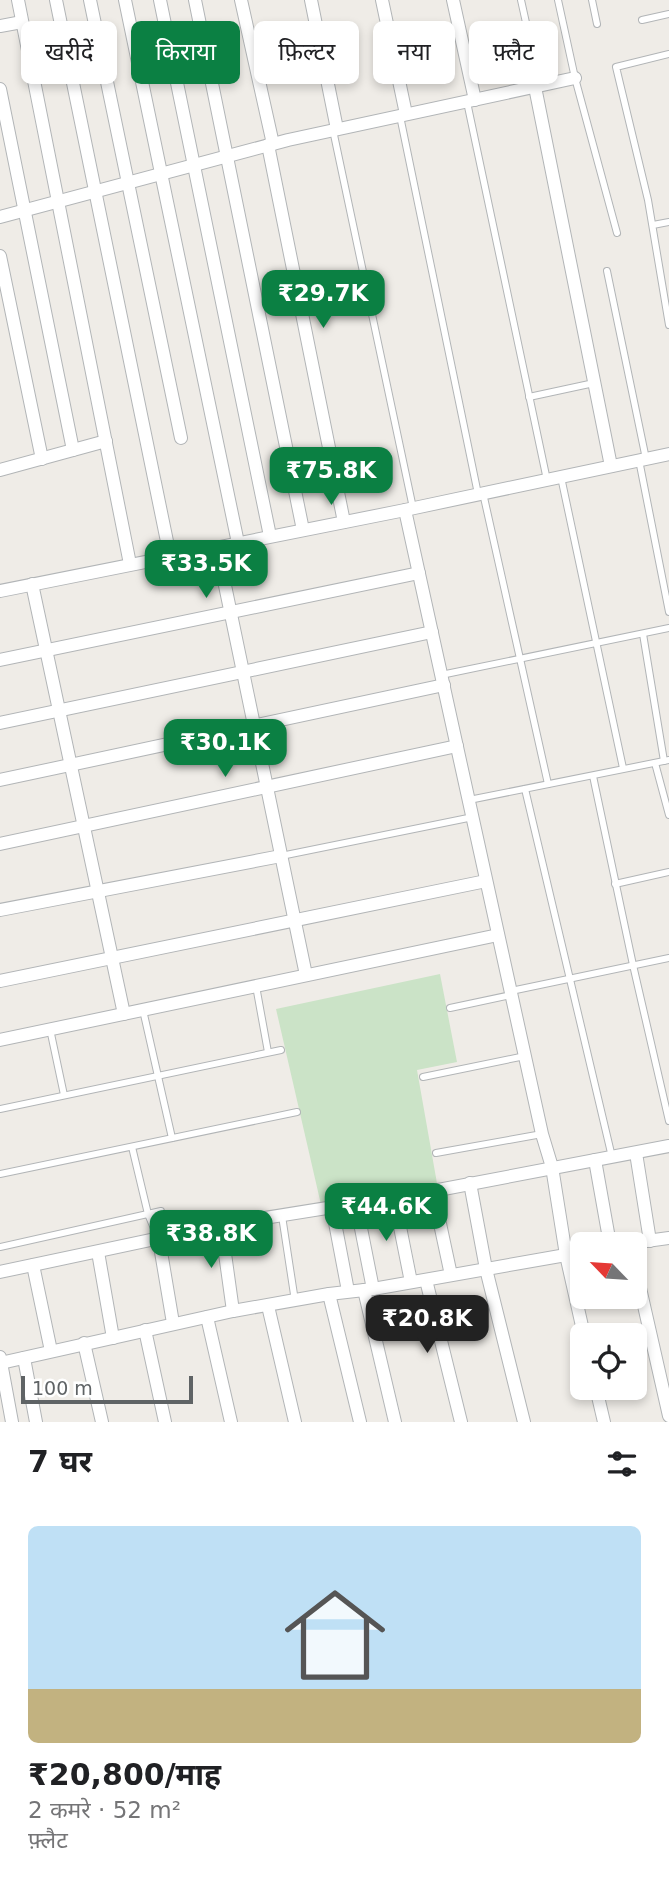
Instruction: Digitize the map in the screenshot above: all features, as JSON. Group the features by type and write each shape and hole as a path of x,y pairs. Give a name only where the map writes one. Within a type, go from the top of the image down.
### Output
{"street":[{"path":"18,0 22,21"},
{"path":"56,0 170,556"},
{"path":"90,0 181,438"},
{"path":"125,0 238,542"},
{"path":"160,0 270,536"},
{"path":"195,0 303,530"},
{"path":"241,0 345,522"},
{"path":"311,0 335,130"},
{"path":"382,0 403,115"},
{"path":"453,0 471,101"},
{"path":"0,26 21,22"},
{"path":"0,217 270,145 575,78"},
{"path":"35,84 130,564"},
{"path":"538,86 611,466"},
{"path":"0,89 74,450"},
{"path":"0,256 42,459"},
{"path":"0,470 106,441"},
{"path":"0,591 669,454"},
{"path":"409,509 419,573 442,680 542,1134 552,1167 566,1255 581,1323"},
{"path":"217,547 306,975"},
{"path":"0,660 419,573"},
{"path":"32,584 124,1014"},
{"path":"0,723 432,632"},
{"path":"0,780 254,726 442,680"},
{"path":"0,844 457,746"},
{"path":"0,910 281,856"},
{"path":"0,981 486,881"},
{"path":"0,1040 498,935"},
{"path":"0,1272 221,1225 433,1191 669,1146"},
{"path":"636,1153 650,1241 669,1238"},
{"path":"595,1160 608,1232"},
{"path":"470,1184 486,1269 524,1422"},
{"path":"433,1191 451,1275"},
{"path":"394,1197 411,1282"},
{"path":"356,1203 368,1290 395,1422"},
{"path":"332,1207 348,1291"},
{"path":"221,1225 233,1311"},
{"path":"159,1240 173,1323"},
{"path":"98,1252 113,1338"},
{"path":"12,1422 1,1359 24,1357 233,1311 570,1254"},
{"path":"33,1265 51,1351"},
{"path":"426,1280 461,1422"},
{"path":"329,1294 360,1422"},
{"path":"268,1306 295,1422"},
{"path":"645,1309 669,1416"},
{"path":"207,1317 230,1422"},
{"path":"145,1330 165,1422"},
{"path":"84,1343 102,1422"},
{"path":"24,1357 36,1422"},
{"path":"599,1400 604,1422"}],"lane":[{"path":"522,0 538,86"},
{"path":"558,0 575,78 617,233"},
{"path":"592,0 597,24"},
{"path":"642,20 669,14"},
{"path":"669,54 616,67 648,200 669,325"},
{"path":"471,101 547,480"},
{"path":"403,115 480,494 548,784"},
{"path":"335,130 409,509"},
{"path":"653,225 669,222"},
{"path":"607,271 669,612"},
{"path":"529,397 594,383"},
{"path":"561,477 623,768"},
{"path":"442,680 519,659 669,628"},
{"path":"469,800 666,761 643,634"},
{"path":"655,763 669,815"},
{"path":"593,776 669,1121"},
{"path":"525,789 612,1157"},
{"path":"281,856 473,817"},
{"path":"615,884 669,872"},
{"path":"450,1008 571,978 669,958"},
{"path":"256,986 268,1052"},
{"path":"143,1010 172,1138"},
{"path":"50,1030 64,1095"},
{"path":"0,1109 281,1050"},
{"path":"423,1077 525,1056"},
{"path":"0,1174 298,1112"},
{"path":"436,1153 542,1134"},
{"path":"132,1147 148,1214 159,1240"},
{"path":"0,1247 161,1211"},
{"path":"282,1215 295,1301"}],"green space":[{"path":"440,974 457,1062 417,1070 438,1189 322,1209 276,1009"}]}
